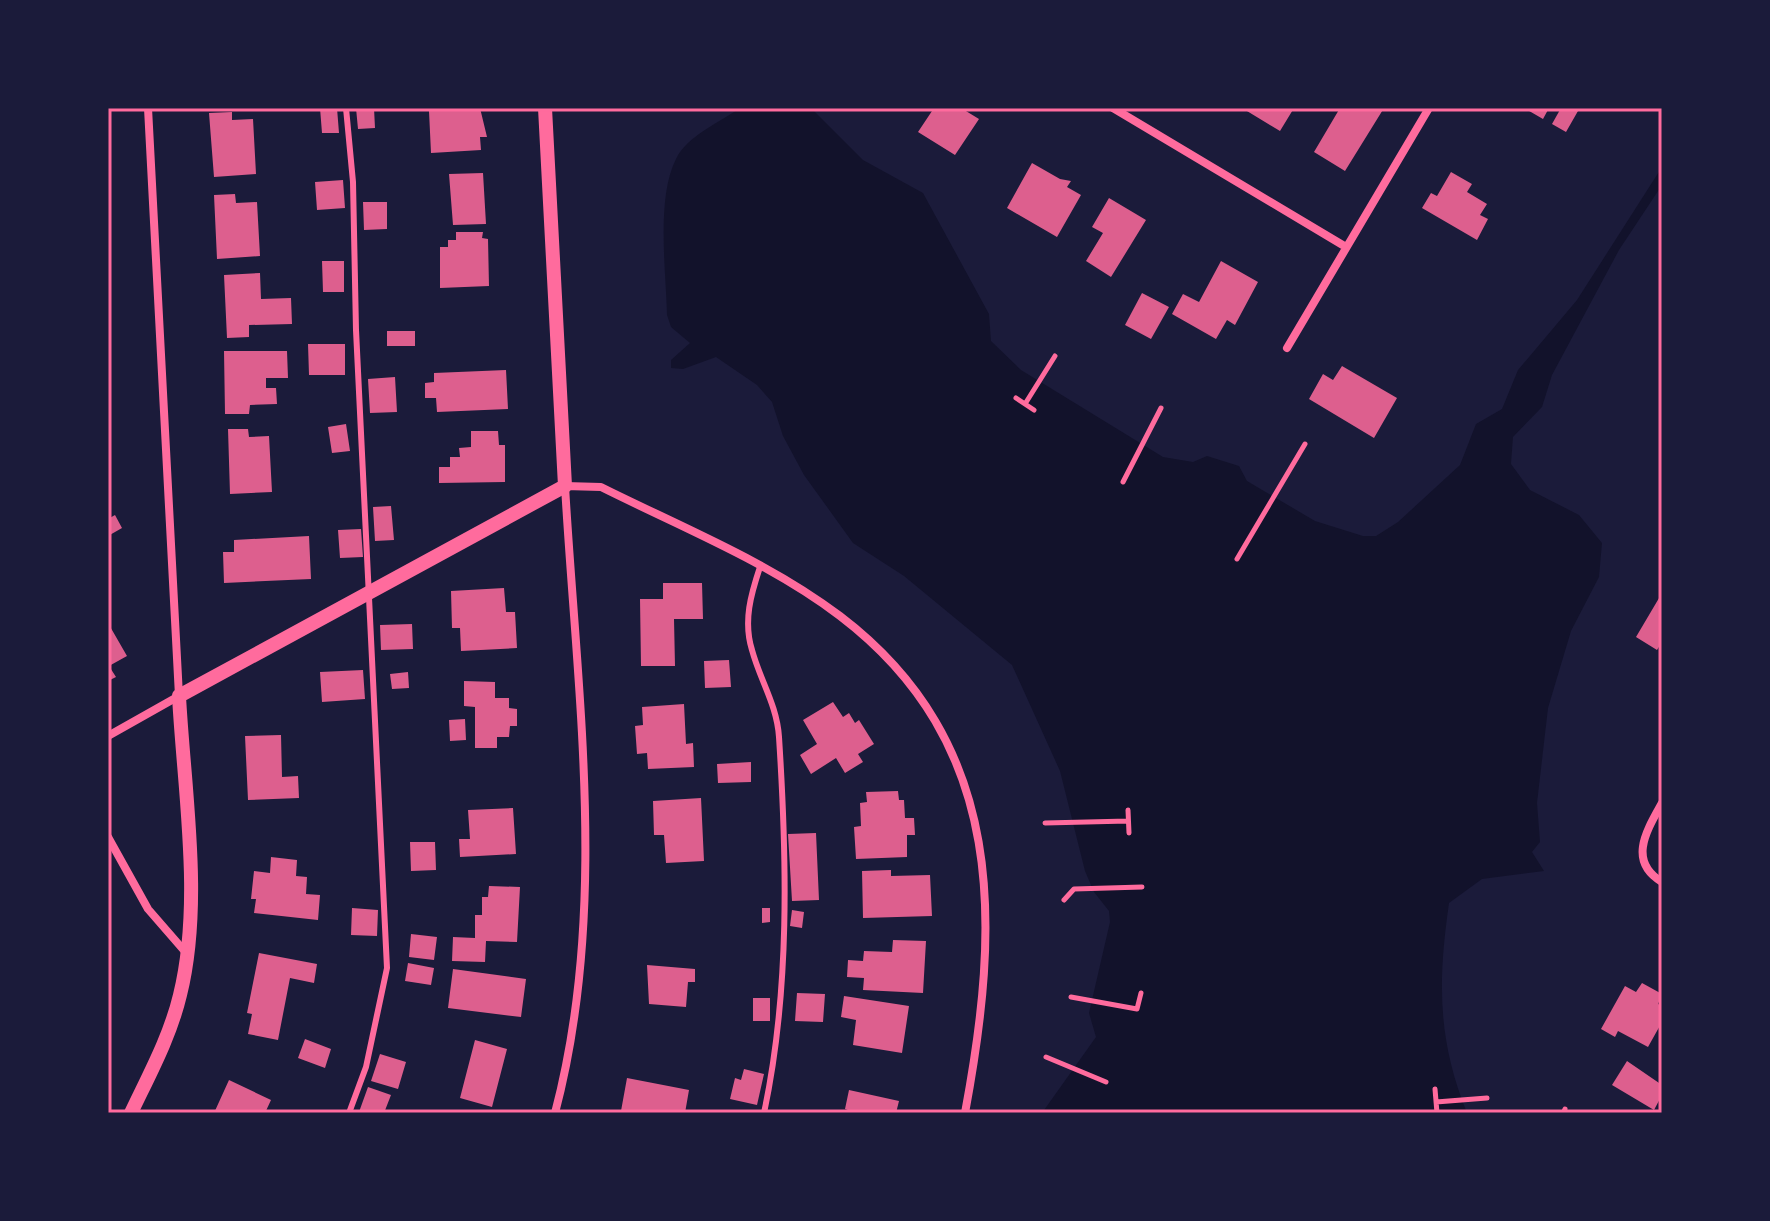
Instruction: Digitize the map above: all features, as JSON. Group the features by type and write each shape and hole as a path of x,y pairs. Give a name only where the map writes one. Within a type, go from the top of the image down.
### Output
{"street":[{"path":"131,1113 165,1043 180,996 188,955 191,908 148,108"},
{"path":"545,108 586,904 580,987 555,1113"},
{"path":"1113,108 1346,247"},
{"path":"1287,348 1429,108"},
{"path":"108,736 565,486 601,487 760,567 838,614 877,645 905,676 935,719 958,768 981,851 988,905 987,959 965,1113"},
{"path":"1662,803 1641,846 1644,863 1662,882"},
{"path":"108,837 148,909 188,955"}],"lane":[{"path":"346,108 353,182 356,330 387,968 366,1067 349,1113"},
{"path":"760,567 749,599 747,628 752,651 772,700 779,733 784,925 780,1005 764,1113"}],"path":[{"path":"1025,404 1055,356"},
{"path":"1016,398 1034,410"},
{"path":"1123,482 1161,408"},
{"path":"1237,559 1305,444"},
{"path":"1128,810 1129,833"},
{"path":"1045,823 1128,821"},
{"path":"1064,900 1074,889 1142,887"},
{"path":"1071,997 1137,1009 1141,993"},
{"path":"1046,1057 1106,1082"},
{"path":"1435,1089 1437,1113"},
{"path":"1436,1102 1487,1098"}],"shaded area":[{"path":"740,108 811,108 863,160 923,193 989,314 991,341 1021,370 1163,457 1193,462 1207,456 1239,466 1247,481 1315,521 1363,536 1376,536 1398,522 1460,465 1476,424 1502,409 1518,370 1577,300 1662,167 1662,185 1619,250 1552,375 1542,407 1513,437 1511,464 1530,490 1579,515 1602,543 1599,577 1571,631 1548,708 1537,803 1540,842 1532,852 1544,871 1482,879 1449,903 1442,984 1445,1034 1467,1113 1042,1113 1096,1037 1089,1013 1110,922 1109,911 1094,892 1085,871 1060,771 1012,665 904,576 853,543 804,475 783,436 772,402 757,385 716,357 683,369 671,368 671,360 690,343 671,327 667,315 664,214 670,175 676,159 688,143"}],"building":[{"path":"320,108 337,108 339,133 322,133"},
{"path":"356,108 374,108 375,128 358,129"},
{"path":"480,108 487,137 480,137 481,150 431,153 429,111"},
{"path":"934,108 961,108 979,119 955,155 918,132"},
{"path":"1242,108 1294,108 1280,131"},
{"path":"1340,108 1384,108 1345,171 1314,152"},
{"path":"1524,108 1549,108 1543,119"},
{"path":"1561,108 1578,111 1566,132 1552,124"},
{"path":"232,112 232,120 253,119 256,174 214,177 209,113"},
{"path":"1032,163 1060,179 1071,181 1067,187 1081,195 1057,237 1007,208"},
{"path":"1451,172 1472,184 1467,192 1487,204 1480,215 1488,219 1477,240 1422,208 1431,193 1437,196"},
{"path":"483,173 486,224 453,225 449,174"},
{"path":"343,180 345,208 317,210 315,182"},
{"path":"235,194 236,203 257,202 260,256 217,259 214,195"},
{"path":"1109,198 1146,220 1111,277 1086,261 1103,233 1092,227"},
{"path":"363,202 387,202 387,229 364,230"},
{"path":"456,232 483,232 482,238 488,239 489,286 440,288 440,247 448,247 448,240 456,240"},
{"path":"322,261 344,261 344,292 323,292"},
{"path":"1221,261 1258,282 1235,325 1227,320 1216,339 1172,314 1183,294 1199,302"},
{"path":"260,273 261,299 291,298 292,324 249,325 249,337 227,338 224,275"},
{"path":"1142,293 1169,307 1151,339 1125,325"},
{"path":"387,331 415,331 415,346 387,346"},
{"path":"308,344 345,344 345,375 309,375"},
{"path":"224,351 287,351 288,378 266,378 266,388 276,388 277,404 250,405 249,414 225,414"},
{"path":"1342,366 1397,398 1374,438 1309,399 1323,374 1333,380"},
{"path":"506,370 508,409 437,412 436,398 425,398 425,383 434,382 434,373"},
{"path":"395,377 397,412 370,413 368,379"},
{"path":"346,424 350,451 332,453 328,427"},
{"path":"228,429 248,429 249,437 269,436 272,492 230,494"},
{"path":"471,431 498,431 499,445 505,445 505,482 439,483 439,467 450,467 450,457 460,457 459,448 471,447"},
{"path":"391,506 394,540 375,541 373,507"},
{"path":"115,515 122,528 108,536 108,519"},
{"path":"361,529 363,557 340,558 338,530"},
{"path":"309,536 311,579 224,583 223,552 234,552 234,540"},
{"path":"663,583 702,583 703,619 674,619 675,666 641,666 640,599 663,599"},
{"path":"504,588 506,612 515,612 517,648 461,651 460,628 452,628 451,591"},
{"path":"1662,593 1662,642 1657,650 1636,637"},
{"path":"108,623 127,656 109,666 116,677 108,681"},
{"path":"412,624 413,649 381,650 380,625"},
{"path":"729,660 731,687 705,688 704,661"},
{"path":"363,670 365,699 322,702 320,672"},
{"path":"408,672 409,688 392,689 390,674"},
{"path":"464,681 495,682 495,698 509,698 509,708 517,709 517,726 510,726 509,737 497,737 497,748 475,748 475,707 464,706"},
{"path":"833,702 843,717 849,713 855,723 859,720 874,744 858,754 863,762 845,773 836,758 811,774 800,755 817,744 803,720"},
{"path":"684,704 686,744 693,743 694,767 648,769 647,753 637,754 635,726 643,725 642,707"},
{"path":"465,719 466,740 450,741 449,720"},
{"path":"281,735 282,777 298,776 299,798 248,800 245,736"},
{"path":"751,762 751,782 718,783 717,764"},
{"path":"898,791 899,800 904,800 905,818 914,818 915,835 907,835 907,857 856,859 854,827 861,826 860,803 867,802 866,792"},
{"path":"701,798 704,861 666,863 664,835 654,835 653,801"},
{"path":"513,808 516,854 460,857 459,839 470,839 468,810"},
{"path":"816,833 819,900 792,901 788,834"},
{"path":"410,842 435,842 436,870 411,871"},
{"path":"271,857 297,860 296,876 307,877 306,894 320,895 318,920 254,913 256,899 251,899 254,871 270,873"},
{"path":"891,870 891,876 930,875 932,916 863,918 862,871"},
{"path":"489,886 520,887 517,942 486,941 485,962 452,961 453,937 475,938 475,915 482,915 482,897 488,897"},
{"path":"352,908 378,910 377,936 351,935"},
{"path":"762,908 770,908 770,922 762,923"},
{"path":"792,910 804,912 802,928 790,926"},
{"path":"411,934 437,937 434,960 409,957"},
{"path":"893,940 926,941 923,993 863,990 864,978 847,977 848,960 863,961 864,951 892,952"},
{"path":"259,953 317,964 314,983 290,978 278,1040 248,1034 252,1014 247,1013"},
{"path":"408,963 434,968 431,985 405,981"},
{"path":"647,965 695,969 695,982 688,982 686,1007 649,1004"},
{"path":"453,969 526,979 521,1017 448,1008"},
{"path":"1642,983 1662,994 1658,1004 1662,1006 1662,1022 1648,1047 1618,1031 1615,1037 1601,1029 1625,986 1636,992"},
{"path":"797,993 825,994 823,1022 795,1021"},
{"path":"844,996 909,1006 902,1053 853,1045 856,1020 841,1017"},
{"path":"753,998 770,998 770,1021 753,1021"},
{"path":"305,1039 331,1049 325,1068 298,1058"},
{"path":"475,1040 507,1049 492,1107 460,1098"},
{"path":"380,1054 406,1062 398,1089 371,1081"},
{"path":"1627,1061 1662,1085 1662,1095 1654,1110 1612,1085"},
{"path":"744,1069 764,1074 757,1105 730,1099 735,1078 741,1080"},
{"path":"627,1078 689,1090 685,1113 621,1111"},
{"path":"229,1080 271,1100 265,1113 214,1113"},
{"path":"368,1087 391,1095 384,1113 359,1112"},
{"path":"849,1090 899,1101 896,1113 856,1113 845,1109"}]}
